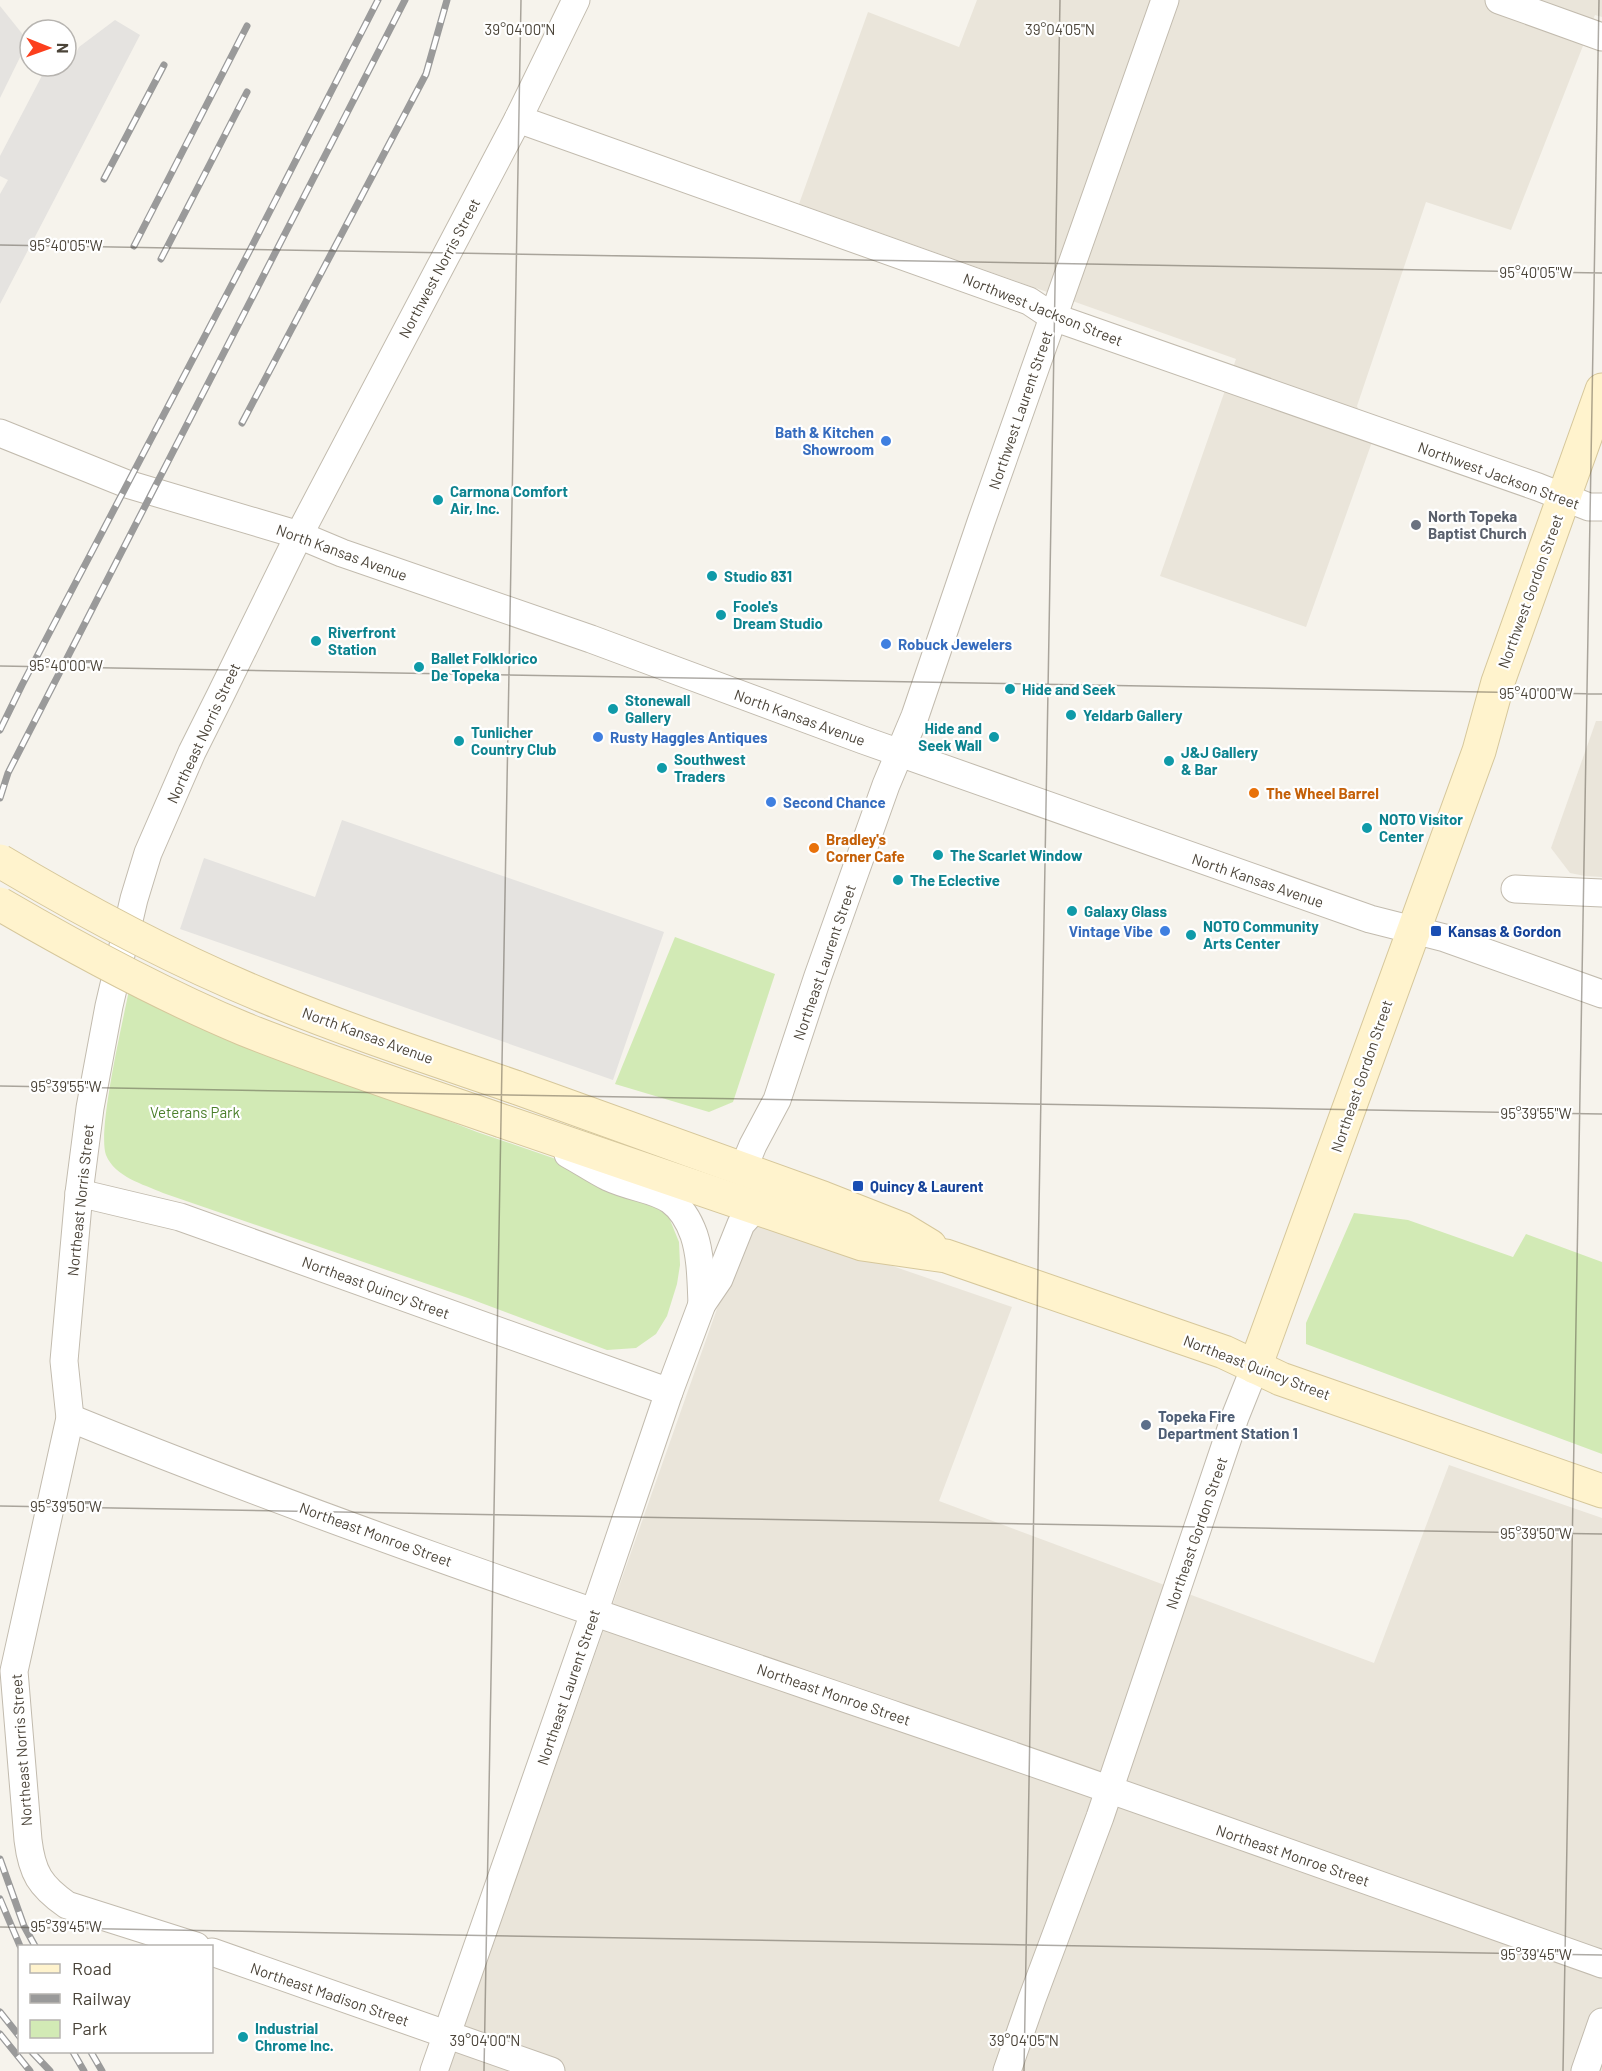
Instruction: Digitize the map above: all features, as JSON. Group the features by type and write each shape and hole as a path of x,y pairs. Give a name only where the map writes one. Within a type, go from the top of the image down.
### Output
{"main road":[{"name":"Northwest Gordon Street","path":"1415,929 1479,751 1498,682 1602,390"},
{"name":"North Kansas Avenue","path":"0,861 122,931 207,972 331,1022 515,1087"},
{"path":"0,904 165,994 244,1029 513,1125"},
{"name":"Northeast Gordon Street","path":"1255,1367 1415,929"},
{"name":"Northeast Quincy Street","path":"515,1087 902,1229 946,1256"},
{"name":"Northeast Quincy Street","path":"513,1125 862,1244 946,1256 1224,1352 1281,1379 1602,1491"}],"street":[{"name":"Northwest Norris Street","path":"299,535 518,119 576,0"},
{"name":"Northwest Laurent Street","path":"900,752 915,716 1164,0"},
{"path":"1499,0 1602,38"},
{"name":"Northwest Jackson Street","path":"518,119 1029,301 1053,317 1589,507 1602,507"},
{"name":"North Kansas Avenue","path":"0,433 127,484 299,535 342,553 591,639 900,752 1370,919 1445,938 1602,994"},
{"name":"Northeast Norris Street","path":"190,1945 67,1905 50,1893 40,1881 31,1862 14,1671 70,1418 64,1361 90,1108 109,1006 134,899 148,853 192,752 299,535"},
{"name":"Northeast Laurent Street","path":"743,1169 756,1137 777,1100 822,964 900,752"},
{"path":"1515,889 1602,893"},
{"name":"Northeast Laurent Street","path":"513,1125 609,1178 663,1194 679,1208 694,1235 698,1252 702,1304"},
{"name":"Northeast Quincy Street","path":"80,1193 180,1218 669,1392"},
{"name":"Northeast Laurent Street","path":"434,2071 669,1392 702,1304 719,1279 741,1224 750,1214 762,1209"},
{"name":"Northeast Gordon Street","path":"1007,2071 1109,1789 1235,1417 1255,1367"},
{"name":"Northeast Monroe Street","path":"70,1418 182,1463 594,1613 1109,1789 1602,1964"},
{"name":"Northeast Madison Street","path":"213,1952 551,2071"},
{"path":"1585,2071 1602,2022"}],"shaded area":[{"path":"977,0 1602,0 1602,17 1595,15 1511,230 1426,202 1357,406 1372,442 1306,627 1160,576 1236,359 799,204 868,12 959,47"},
{"path":"0,6 18,28 18,61 0,98"},
{"path":"115,20 140,35 0,304 0,194 8,180 0,176 0,156 41,78 78,78 79,47"},
{"path":"1596,721 1602,721 1602,877 1570,873 1551,848"},
{"path":"342,820 664,932 613,1080 180,929 204,858 315,897"},
{"path":"770,1224 1012,1307 939,1501 1374,1663 1449,1465 1602,1518 1602,2071 448,2071 737,1252 745,1236 757,1227"}],"green space":[{"path":"675,937 775,974 733,1102 709,1112 615,1084"},
{"name":"Veterans Park","path":"129,990 308,1066 477,1132 553,1158 593,1182 642,1200 668,1215 679,1242 680,1265 667,1316 656,1334 636,1348 607,1350 468,1298 163,1193 123,1174 110,1163 104,1142 108,1100"},
{"path":"1354,1213 1408,1220 1513,1257 1526,1234 1602,1262 1602,1454 1306,1344 1306,1323"}],"railway":[{"path":"0,730 378,0"},
{"path":"0,798 8,773 405,0"},
{"path":"242,423 426,74 447,0"},
{"path":"134,246 247,26"},
{"path":"104,179 164,65"},
{"path":"161,259 247,92"},
{"path":"0,1859 24,1926 34,1945"},
{"path":"0,1899 20,1945"},
{"path":"0,2012 18,2034"},
{"path":"0,2034 30,2071"},
{"path":"33,2053 50,2071"},
{"path":"74,2053 84,2071"},
{"path":"92,2053 102,2071"}],"place":[{"name":"Bath & Kitchen Showroom","path":"886,441"},
{"name":"Carmona Comfort Air, Inc.","path":"438,500"},
{"name":"North Topeka Baptist Church","path":"1416,525"},
{"name":"Studio 831","path":"712,576"},
{"name":"Foole's Dream Studio","path":"721,615"},
{"name":"Riverfront Station","path":"316,641"},
{"name":"Robuck Jewelers","path":"886,644"},
{"name":"Ballet Folklorico De Topeka","path":"419,667"},
{"name":"Hide and Seek","path":"1010,689"},
{"name":"Stonewall Gallery","path":"613,709"},
{"name":"Yeldarb Gallery","path":"1071,715"},
{"name":"Rusty Haggles Antiques","path":"598,737"},
{"name":"Hide and Seek Wall","path":"994,737"},
{"name":"Tunlicher Country Club","path":"459,741"},
{"name":"J&J Gallery & Bar","path":"1169,761"},
{"name":"Southwest Traders","path":"662,768"},
{"name":"The Wheel Barrel","path":"1254,793"},
{"name":"Second Chance","path":"771,802"},
{"name":"NOTO Visitor Center","path":"1367,828"},
{"name":"Bradley's Corner Cafe","path":"814,848"},
{"name":"The Scarlet Window","path":"938,855"},
{"name":"The Eclective","path":"898,880"},
{"name":"Galaxy Glass","path":"1072,911"},
{"name":"Vintage Vibe","path":"1165,931"},
{"name":"Kansas & Gordon","path":"1436,931"},
{"name":"NOTO Community Arts Center","path":"1191,935"},
{"name":"Quincy & Laurent","path":"858,1186"},
{"name":"Topeka Fire Department Station 1","path":"1146,1425"},
{"name":"Industrial Chrome Inc.","path":"243,2037"}]}
